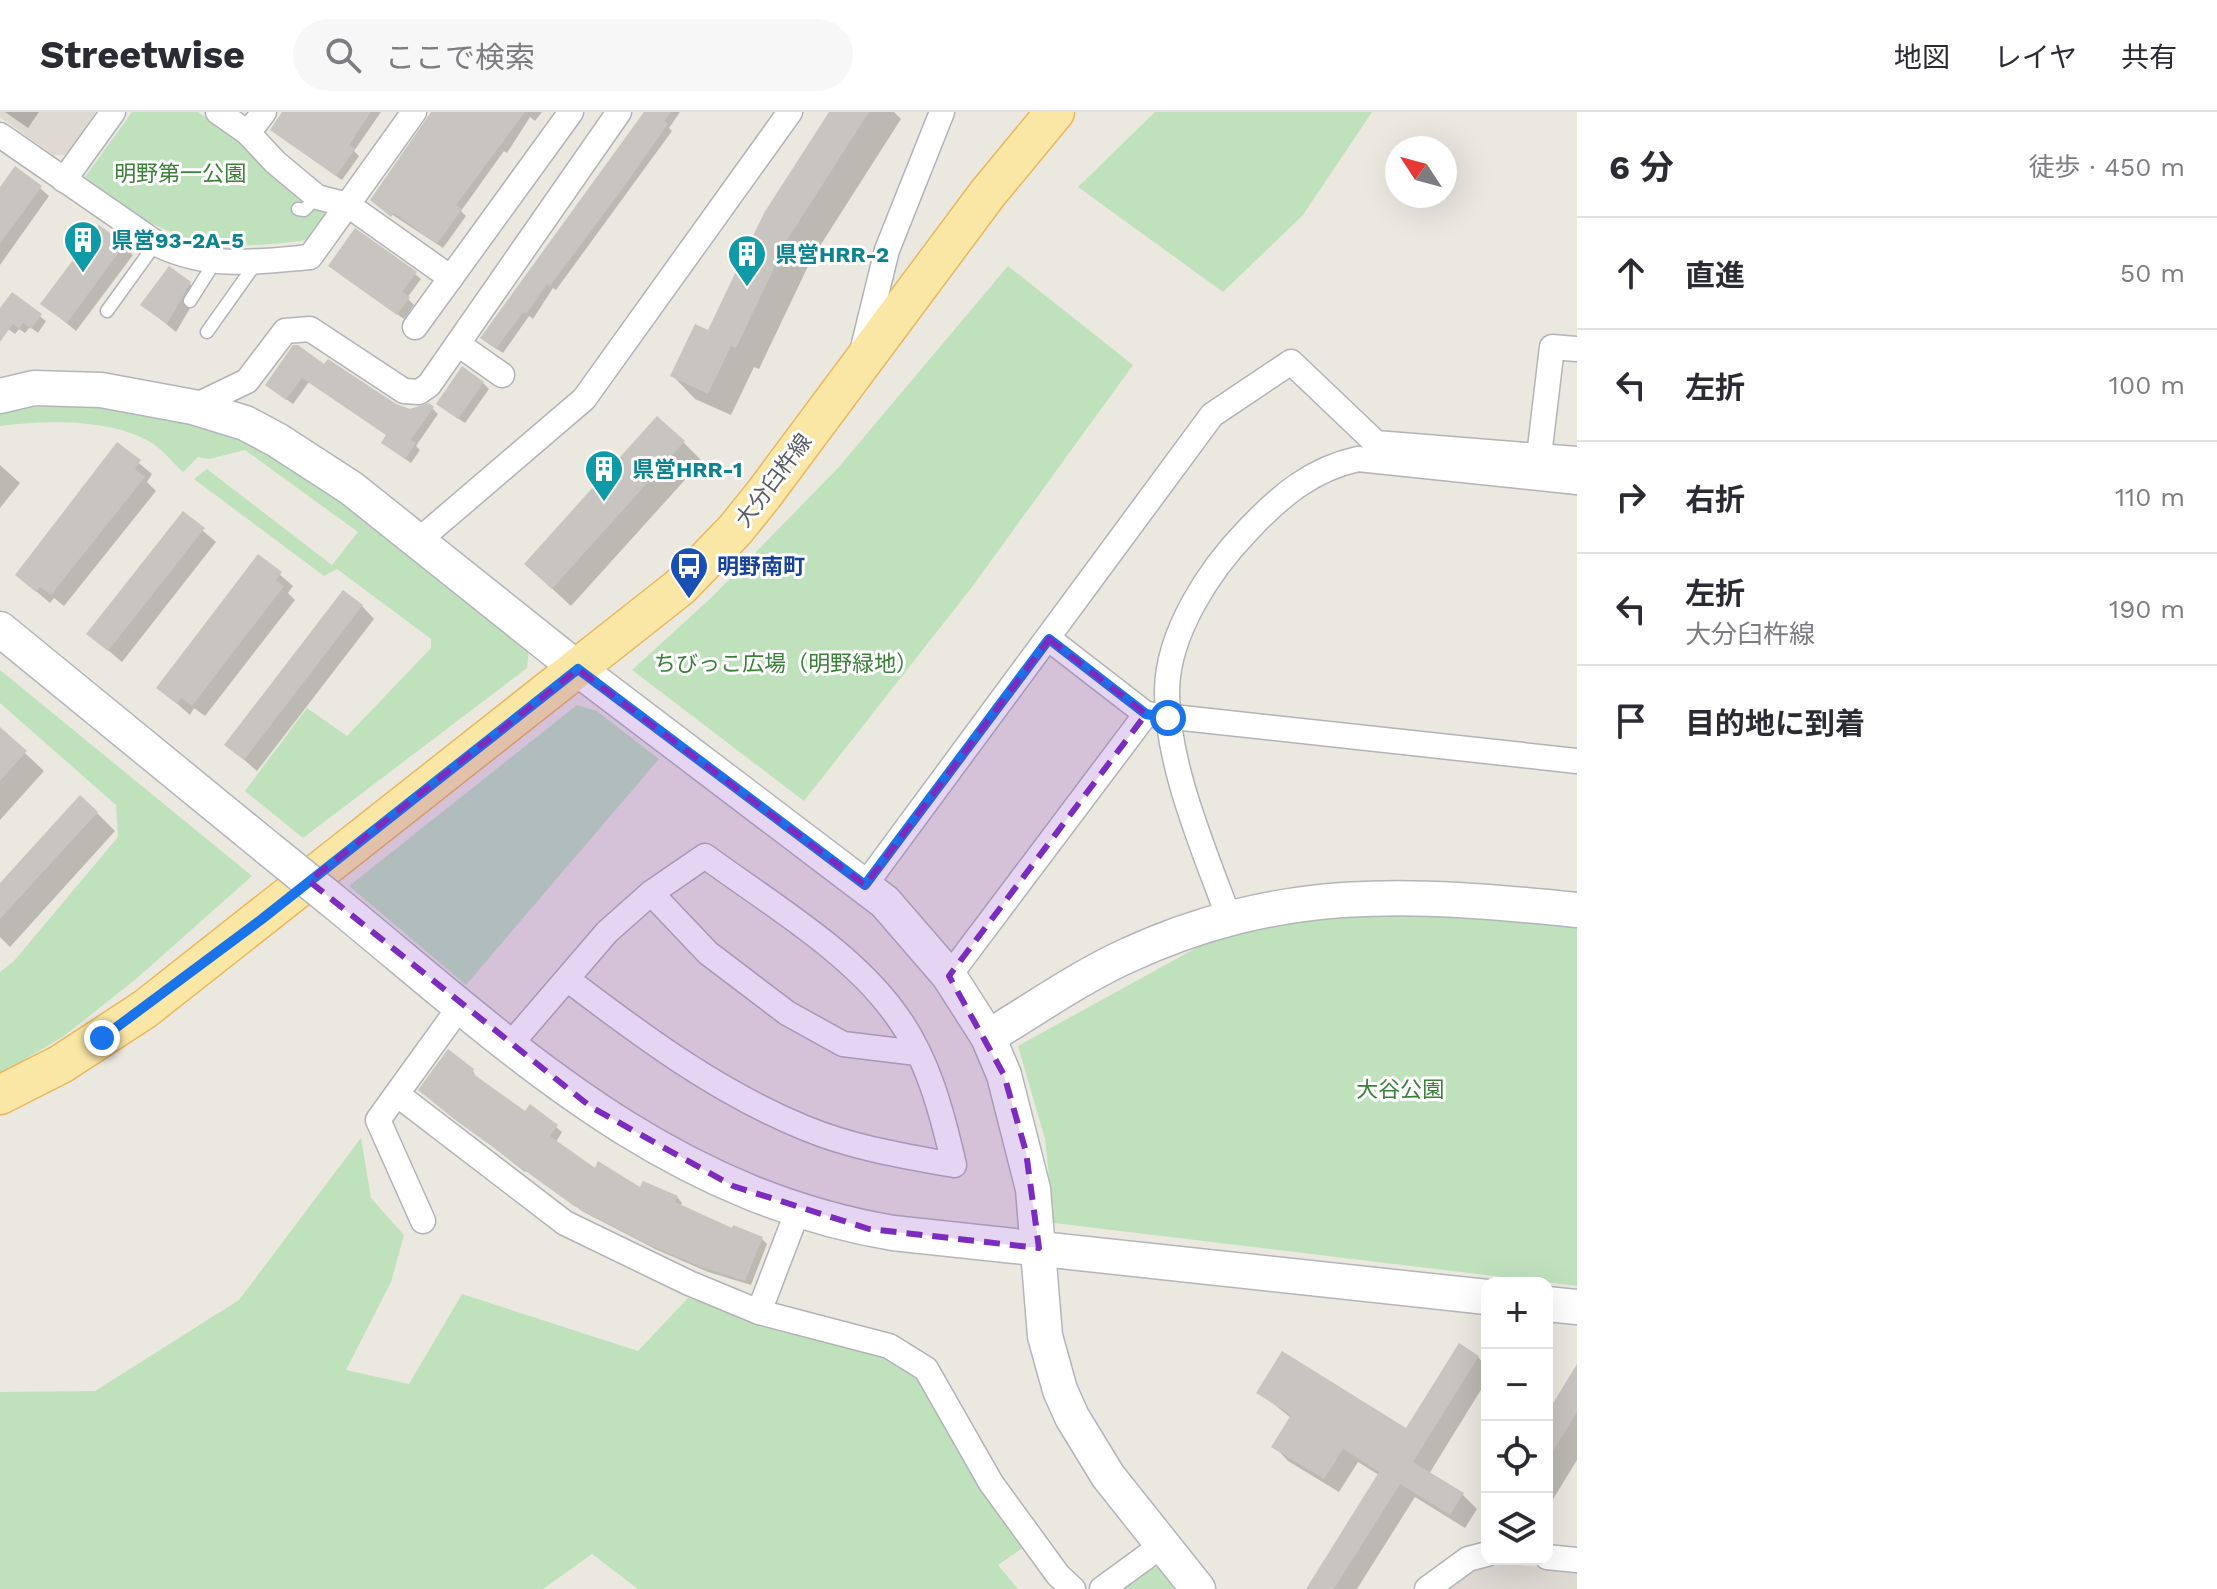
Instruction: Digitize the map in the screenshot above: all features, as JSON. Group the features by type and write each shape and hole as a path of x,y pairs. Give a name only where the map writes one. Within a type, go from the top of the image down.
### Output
{"main road":[{"name":"大分臼杵線","path":"0,1095 61,1064 145,1009 655,609 717,550 764,494 988,193 1055,112"}],"street":[{"path":"64,180 113,112"},
{"path":"218,112 248,133 308,203 348,205 451,278"},
{"path":"248,133 264,112"},
{"path":"0,135 156,243 188,259 214,263 258,261 310,257 414,112"},
{"path":"415,327 571,112"},
{"path":"193,407 247,381 285,331 310,329 404,391 419,392 429,385 619,112"},
{"path":"418,541 584,399 790,112"},
{"path":"851,376 861,354 887,250 942,112"},
{"path":"458,344 502,375"},
{"path":"1539,456 1552,347 1577,349"},
{"path":"865,885 1212,415 1291,362 1375,452 1577,482"},
{"path":"0,396 34,388 67,386 193,407 245,423 277,440 351,488 578,669 865,885 902,919 949,976 988,1037 1026,1152 1039,1248 1045,1336 1060,1390 1088,1447 1161,1546 1198,1589"},
{"path":"949,976 1157,716 1172,659 1189,612 1232,546 1270,507 1317,473 1375,452 1433,445 1577,459"},
{"path":"0,629 579,1099 647,1144 733,1186 798,1210 893,1233 1481,1296"},
{"path":"1049,639 1157,716 1577,761"},
{"path":"1157,716 1229,918"},
{"path":"510,1045 607,932 651,893 705,856 857,973 894,1011 917,1053 942,1111 954,1165 850,1142 808,1129 745,1101 678,1060 567,979"},
{"path":"651,893 708,953 787,1013 843,1044 917,1053"},
{"path":"988,1037 1123,957 1229,918 1319,900 1394,895 1577,910"},
{"path":"423,1221 378,1120 461,1005"},
{"path":"398,1095 565,1223 689,1283 759,1312 889,1346 926,1369 991,1483 1058,1575 1073,1589"},
{"path":"759,1312 798,1210"},
{"path":"1553,1305 1577,1307"},
{"path":"1102,1589 1161,1546"},
{"path":"1427,1589 1468,1559 1481,1556"},
{"path":"1553,1558 1577,1560"}],"lane":[{"path":"107,311 156,243"},
{"path":"207,332 258,261"},
{"path":"190,301 214,263"}],"highlighted area":[{"path":"1049,639 1146,714 949,976 1004,1075 1026,1152 1039,1248 869,1229 733,1186 591,1107 309,881 578,669 865,885"}],"shaded area":[{"path":"0,112 96,112 66,155 53,155 0,117"},
{"path":"1479,1561 1481,1565 1577,1571 1577,1589 1442,1589"}],"green space":[{"name":"明野第一公園","path":"132,112 198,112 317,197 329,213 314,239 245,245 191,239 141,218 83,180"},
{"path":"1155,112 1372,112 1303,215 1223,292 1078,187"},
{"name":"ちびっこ広場（明野緑地）","path":"1008,266 1133,365 972,587 804,801 632,670 712,597 838,468"},
{"path":"65,402 199,420 302,467 529,649 527,668 303,838 245,791 307,708 347,736 431,648 431,639 337,569 324,576 194,479 207,469 332,565 358,532 245,450 209,459 198,457 183,472 152,443 118,429 57,422 0,426 0,413"},
{"path":"0,670 252,876 136,979 64,1036 0,1074 0,972 14,961 118,837 116,805 0,703"},
{"path":"577,705 597,711 659,759 466,985 349,886"},
{"name":"大谷公園","path":"1445,913 1577,927 1577,1286 1553,1283 1553,1277 1502,1277 1054,1223 1045,1139 1018,1046 1207,942 1304,918"},
{"path":"361,1138 371,1198 404,1235 391,1282 346,1370 409,1384 462,1294 638,1351 688,1298 858,1348 921,1371 1030,1543 998,1565 1018,1589 638,1589 592,1554 543,1589 0,1589 0,1392 95,1391 239,1300"},
{"path":"1160,1566 1178,1589 1103,1589"}],"building":[{"path":"282,112 371,112 349,145 355,149 336,176 270,130"},
{"path":"431,112 525,112 456,205 462,209 437,244 394,213 391,217 370,200"},
{"path":"644,112 671,112 664,121 668,124 623,188 550,286 547,284 526,314 523,312 496,349 480,338"},
{"path":"829,112 869,112 789,237 736,348 731,346 708,394 670,376 695,324 708,330 764,213"},
{"path":"15,166 42,186 0,244 0,187"},
{"name":"県営93-2A-5","path":"99,225 125,244 67,323 40,304"},
{"path":"355,228 417,272 402,292 410,297 397,315 328,266"},
{"path":"169,266 191,282 167,324 140,305"},
{"path":"12,292 42,314 31,329 23,323 19,329 13,324 0,342 0,308"},
{"path":"293,345 298,345 324,364 328,359 396,404 410,409 429,403 434,407 411,440 416,443 405,459 381,443 386,435 302,378 286,400 265,385"},
{"path":"462,366 484,382 458,419 436,404"},
{"name":"県営HRR-1","path":"657,416 685,441 552,589 524,564"},
{"path":"117,442 141,460 135,469 145,477 51,595 40,587 36,592 15,575"},
{"path":"183,511 205,528 108,651 86,634"},
{"path":"258,554 282,572 276,580 284,586 192,706 181,698 177,704 156,688"},
{"path":"343,590 363,605 244,760 224,745"},
{"path":"0,727 27,751 0,781"},
{"path":"80,795 98,812 0,919 0,883"},
{"path":"448,1049 474,1069 472,1073 525,1111 530,1104 558,1125 550,1136 595,1168 598,1161 640,1187 643,1181 678,1196 675,1202 732,1228 733,1225 763,1237 745,1281 701,1267 647,1244 574,1206 454,1119 418,1090"},
{"path":"1459,1343 1479,1356 1413,1462 1464,1493 1450,1515 1400,1484 1334,1589 1306,1589 1379,1472 1343,1449 1324,1479 1271,1447 1291,1415 1256,1393 1282,1351 1406,1428"},
{"path":"1577,1364 1577,1412 1553,1451 1553,1421 1553,1403"}],"place":[{"name":"県営93-2A-5","path":"83,274"},
{"name":"県営HRR-2","path":"747,288"},
{"name":"県営HRR-1","path":"604,503"},
{"name":"明野南町","path":"689,600"}],"route":[{"path":"102,1038 262,919 578,669 865,885 1049,639 1146,714 1168,718"}]}
